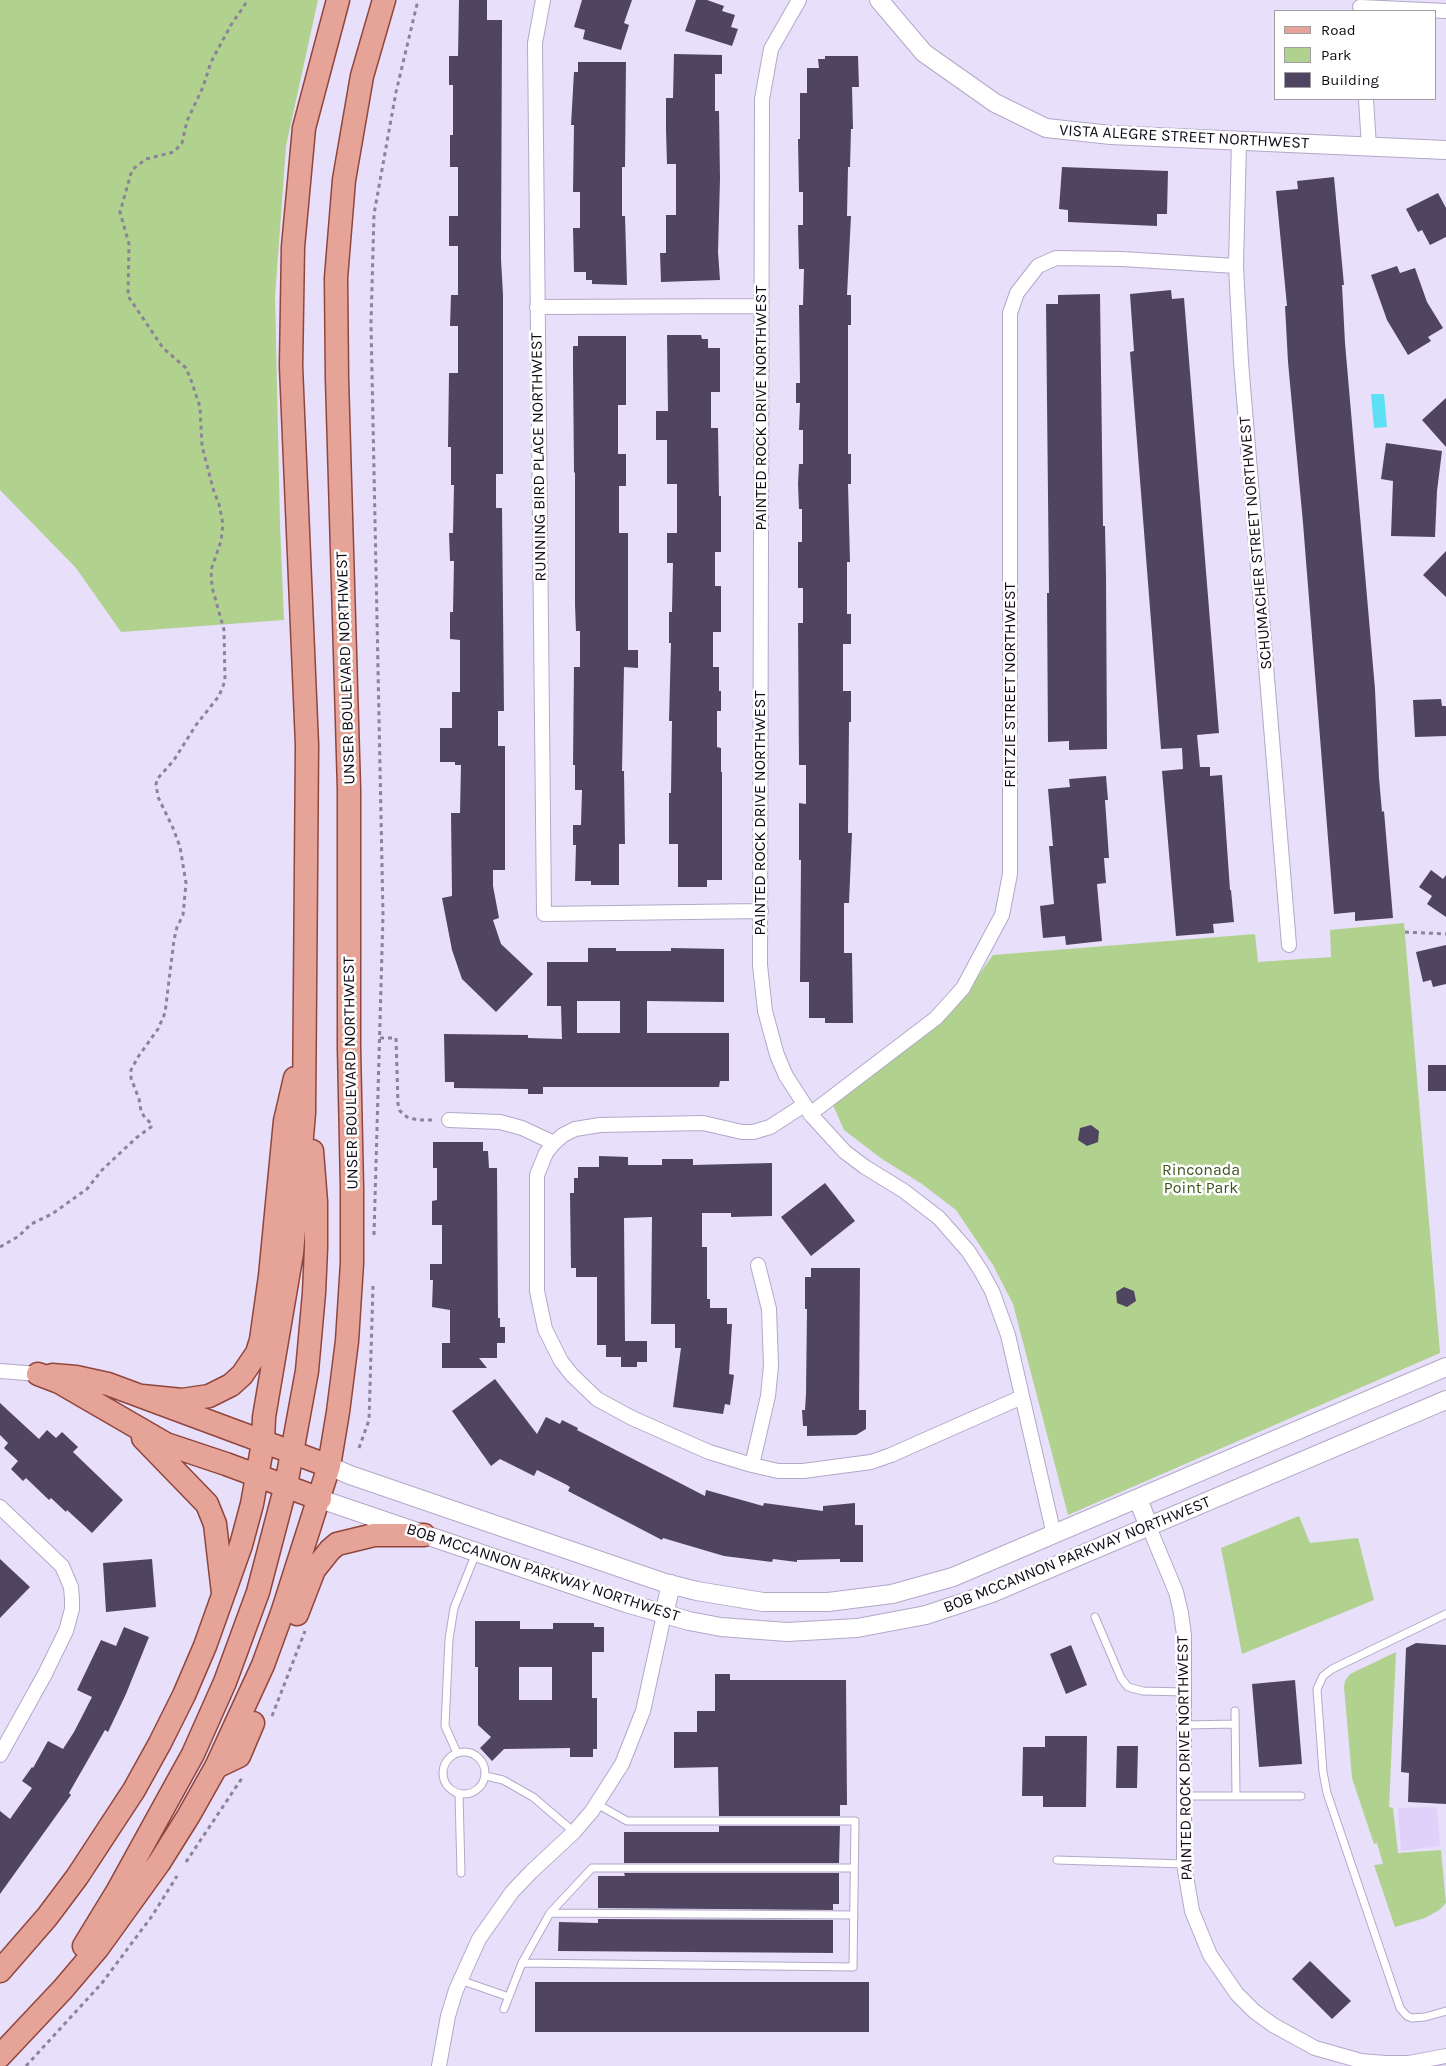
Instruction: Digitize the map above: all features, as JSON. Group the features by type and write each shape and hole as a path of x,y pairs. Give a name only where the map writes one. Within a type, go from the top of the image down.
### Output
{"main road":[{"path":"0,1971 47,1917 77,1877 134,1790 184,1695 224,1596 252,1504 262,1443 264,1417 292,1253 304,1113 307,745 291,376 293,247 304,128 338,0"},
{"name":"UNSER BOULEVARD NORTHWEST","path":"0,2056 64,1989 103,1942 159,1863 216,1767 263,1665 282,1613 329,1466 347,1341 352,1263 349,1048 349,790 337,379 336,278 344,180 362,76 384,0"},
{"path":"142,1396 182,1400 209,1396 231,1385 242,1374 256,1353 260,1340 270,1276 285,1121 304,1040"},
{"path":"64,1989 88,1937 107,1908 171,1795 210,1718 240,1646 252,1610 286,1486 293,1454 311,1332 316,1248 314,1156 304,1113"},
{"path":"38,1374 76,1377 108,1384 262,1443 329,1466"},
{"path":"38,1374 59,1382 166,1444 320,1498"},
{"path":"131,1424 207,1504 215,1524 224,1596"},
{"path":"216,1767 239,1756 314,1570 330,1550 337,1544 374,1535 424,1535"}],"street":[{"name":"RUNNING BIRD PLACE NORTHWEST","path":"543,0 536,43 544,914 760,911"},
{"name":"PAINTED ROCK DRIVE NORTHWEST","path":"799,0 771,49 762,100 760,965 764,1011 786,1076 807,1110 845,1152 904,1191 939,1218 968,1251 992,1291 1001,1313 1054,1535"},
{"name":"VISTA ALEGRE STREET NORTHWEST","path":"879,0 924,52 995,103 1046,128 1111,135 1446,150"},
{"path":"1360,6 1446,10"},
{"path":"1366,100 1369,147"},
{"name":"SCHUMACHER STREET NORTHWEST","path":"1239,141 1236,266 1240,362 1289,946"},
{"name":"FRITZIE STREET NORTHWEST","path":"554,1143 575,1129 600,1125 703,1123 742,1132 753,1132 770,1127 807,1110 936,1018 963,988 1002,915 1010,874 1010,313 1017,293 1038,266 1056,258 1122,259 1236,266"},
{"path":"538,307 761,306"},
{"path":"449,1120 500,1122 522,1128 554,1143 546,1153 537,1175 536,1272 540,1310 545,1329 558,1355 572,1375 597,1399 668,1435 710,1452 752,1465 778,1470 803,1471 871,1462 1022,1397"},
{"path":"752,1465 768,1396 771,1366 769,1309 758,1265"},
{"name":"BOB MCCANNON PARKWAY NORTHWEST","path":"329,1466 350,1475 671,1584 722,1596 763,1602 796,1603 860,1599 907,1590 953,1576 1054,1535 1446,1367"},
{"path":"0,1371 38,1374"},
{"name":"BOB MCCANNON PARKWAY NORTHWEST","path":"320,1498 476,1553 664,1615 713,1625 754,1630 822,1631 857,1628 891,1623 959,1605 1066,1562 1446,1400"},
{"path":"1138,1499 1149,1527"},
{"path":"0,1507 62,1566 71,1587 72,1598 72,1610 66,1630 36,1691 0,1755"},
{"name":"PAINTED ROCK DRIVE NORTHWEST","path":"1149,1527 1176,1592 1181,1613 1184,1635 1184,1864 1186,1888 1200,1934 1210,1955 1237,1994 1273,2026 1293,2038 1338,2056 1361,2061 1401,2064 1446,2056"},
{"path":"1054,1535 1066,1562"},
{"path":"439,2066 448,2016 460,1980 479,1939 512,1892 574,1832 596,1804 622,1764 634,1738 643,1711 671,1584"}],"lane":[{"path":"457,1753 445,1726 449,1639 454,1608 476,1553"},
{"path":"1446,1614 1327,1672 1317,1689 1323,1772 1327,1793 1400,2008 1407,2016 1412,2018 1425,2017 1446,2011"},
{"path":"1095,1617 1121,1678 1128,1687 1143,1690 1184,1692"},
{"path":"1235,1711 1236,1796"},
{"path":"1184,1725 1235,1724"},
{"path":"457,1753 471,1753 478,1756 485,1768 486,1776 479,1789 466,1795 459,1794 448,1787 442,1774 446,1761 457,1753"},
{"path":"486,1776 503,1780 533,1797 574,1832"},
{"path":"459,1794 461,1873"},
{"path":"1184,1796 1301,1796"},
{"path":"522,1963 854,1967 855,1821 627,1821 596,1804"},
{"path":"1057,1860 1184,1864"},
{"path":"504,2009 522,1963 550,1913 592,1868 854,1868"},
{"path":"550,1913 854,1914"},
{"path":"460,1980 509,1997"}],"path":[{"path":"0,1246 19,1236 31,1224 52,1214 87,1189 102,1170 136,1138 151,1127 152,1124 141,1111 139,1099 131,1078 131,1070 158,1029 165,1013 174,940 177,926 183,915 186,883 180,847 158,797 156,784 158,778 174,760 196,725 219,696 225,681 224,630 212,587 211,570 221,541 223,524 202,446 200,407 191,380 186,368 163,348 128,296 129,244 120,212 132,170 146,159 174,152 182,143 187,120 203,87 211,62 231,25 248,0"},
{"path":"374,1236 383,915 372,324 374,214 396,92 418,0"},
{"path":"1405,932 1446,934"},
{"path":"380,1038 396,1038 398,1104 400,1111 407,1117 418,1120 449,1120"},
{"path":"359,1448 370,1420 373,1276"}],"shaded area":[{"path":"1437,1807 1440,1846 1401,1851 1398,1808"}],"green space":[{"path":"0,0 318,0 286,146 275,297 284,620 121,632 76,568 0,490"},
{"name":"Rinconada Point Park","path":"1404,923 1440,1353 1068,1515 1013,1304 993,1265 956,1210 922,1184 882,1159 844,1130 833,1105 962,999 993,955 1255,934 1258,962 1331,957 1330,930"},
{"path":"1299,1516 1310,1543 1358,1538 1374,1600 1242,1654 1221,1548"},
{"path":"1396,1652 1389,1807 1393,1808 1398,1853 1441,1850 1446,1903 1439,1910 1425,1918 1395,1927 1374,1865 1383,1864 1377,1843 1374,1844 1352,1778 1344,1687 1345,1681 1350,1674"}],"water":[{"path":"1371,394 1384,394 1387,427 1374,428"}],"building":[{"path":"459,0 487,0 487,20 502,20 501,259 503,295 503,474 496,474 496,508 502,508 504,711 498,711 498,746 505,746 505,870 493,870 493,886 499,918 493,920 501,944 533,974 496,1012 462,979 452,950 442,898 452,896 451,813 460,813 461,765 455,765 455,762 440,762 440,728 452,728 452,692 460,692 460,640 450,639 450,612 453,612 454,561 450,561 449,533 453,533 454,485 451,485 451,447 448,447 449,373 458,373 458,326 450,326 451,295 458,295 458,246 449,246 449,216 458,216 458,167 450,167 450,135 453,135 453,85 449,85 449,56 458,56"},
{"path":"582,0 632,0 624,23 629,25 621,50 583,39 585,30 574,27"},
{"path":"696,0 707,0 724,6 722,11 735,15 731,27 738,29 732,46 685,31"},
{"path":"674,54 722,55 722,74 715,74 715,111 719,111 718,252 720,280 661,282 660,253 666,253 666,215 676,215 676,164 667,164 666,130 666,98 673,98"},
{"path":"825,56 858,56 859,87 852,87 853,129 851,129 850,167 848,167 847,216 851,216 847,295 851,295 851,325 848,325 848,454 851,454 851,484 848,484 850,562 847,562 847,614 851,614 851,644 843,644 843,691 851,691 848,833 852,833 849,903 844,903 844,953 852,953 853,1023 825,1023 825,1018 809,1018 809,982 800,982 801,860 799,860 799,803 806,804 806,765 799,765 798,623 803,623 803,588 798,588 798,542 802,542 802,509 799,509 798,484 799,464 803,464 803,430 799,430 800,403 796,403 796,383 800,383 799,305 803,305 804,269 799,269 798,225 803,225 803,192 799,192 798,139 800,139 800,93 807,93 807,68 819,68 818,59 825,59"},
{"path":"578,62 626,62 625,167 622,167 622,216 625,216 627,285 592,284 592,280 586,280 586,272 574,272 573,228 580,228 580,192 573,192 574,125 571,125 574,72 578,72"},
{"path":"1062,167 1168,171 1167,214 1157,214 1157,226 1068,222 1068,210 1059,209"},
{"path":"1334,177 1344,285 1342,285 1345,343 1375,689 1379,778 1382,812 1384,811 1393,918 1355,921 1355,912 1334,914 1303,523 1288,362 1285,306 1287,306 1276,191 1298,189 1297,181"},
{"path":"1438,193 1446,208 1446,237 1430,245 1422,230 1418,232 1406,209"},
{"path":"1397,266 1400,273 1415,268 1427,302 1443,328 1428,337 1431,341 1408,355 1387,320 1371,275"},
{"path":"1171,290 1172,299 1184,298 1219,733 1197,735 1200,767 1210,767 1210,776 1222,775 1234,922 1213,924 1214,933 1176,936 1162,771 1183,769 1182,748 1161,749 1130,352 1134,351 1130,294"},
{"path":"1100,294 1103,526 1105,526 1106,576 1107,749 1069,750 1069,741 1048,742 1047,593 1049,593 1046,304 1058,304 1058,295"},
{"path":"667,335 701,335 702,339 708,339 708,348 720,348 720,392 711,392 711,428 718,428 719,496 721,496 721,552 715,552 715,586 721,586 721,632 713,632 713,667 719,667 719,691 721,691 721,711 717,711 717,747 721,748 722,772 722,880 707,880 707,887 678,887 678,844 669,844 672,721 669,721 671,643 669,643 669,612 672,612 673,563 667,563 667,533 677,533 677,484 667,484 667,440 656,440 656,411 668,411"},
{"path":"578,336 626,336 626,405 618,405 618,454 626,454 626,486 619,486 619,533 628,533 628,650 638,650 638,668 624,667 622,771 624,771 625,844 619,844 619,885 591,885 591,881 575,881 576,845 573,845 573,825 581,825 582,790 575,790 575,765 573,765 574,667 580,667 580,631 576,631 575,605 573,366 573,346 578,346"},
{"path":"1446,398 1446,447 1422,420"},
{"path":"1386,443 1442,451 1437,491 1435,537 1391,536 1393,481 1381,479"},
{"path":"1446,551 1446,597 1423,575"},
{"path":"1441,699 1442,706 1446,706 1446,736 1415,737 1413,700"},
{"path":"1106,776 1108,800 1105,800 1109,858 1104,858 1106,883 1097,884 1102,941 1066,945 1065,936 1043,938 1040,906 1054,904 1049,846 1053,846 1048,789 1070,787 1069,779"},
{"path":"1431,870 1443,879 1446,875 1446,917 1427,904 1432,896 1419,887"},
{"path":"1446,945 1446,984 1433,987 1431,980 1423,982 1416,952"},
{"path":"588,948 616,948 616,951 671,951 671,948 724,949 724,1002 647,1001 647,1033 729,1033 729,1081 720,1081 719,1087 543,1087 543,1094 528,1094 528,1089 454,1088 454,1082 445,1082 444,1034 528,1035 528,1038 562,1039 561,1006 547,1006 547,962 588,962","holes":["577,1001 620,1001 620,1033 577,1033"]},
{"path":"1428,1065 1446,1065 1446,1091 1428,1091"},
{"path":"1091,1125 1099,1131 1098,1142 1087,1146 1078,1140 1080,1128"},
{"path":"433,1142 483,1142 483,1151 488,1151 489,1168 497,1168 498,1318 500,1318 500,1327 505,1327 505,1343 497,1343 497,1358 479,1358 487,1368 442,1368 442,1343 450,1343 450,1310 432,1307 433,1280 430,1280 430,1264 442,1264 442,1225 432,1225 432,1201 437,1200 437,1168 433,1168"},
{"path":"599,1156 628,1157 628,1165 662,1165 662,1159 693,1159 693,1165 772,1163 772,1216 731,1217 731,1213 702,1213 702,1247 707,1247 707,1299 710,1299 710,1308 727,1308 727,1324 732,1324 729,1374 734,1375 730,1405 725,1404 723,1414 673,1407 681,1348 675,1348 675,1324 651,1324 652,1217 624,1218 625,1341 647,1341 647,1362 637,1362 637,1367 621,1367 621,1357 606,1357 606,1345 597,1345 597,1277 576,1277 576,1268 571,1268 570,1193 574,1193 574,1178 578,1178 578,1167 599,1167"},
{"path":"825,1183 855,1221 811,1256 781,1217"},
{"path":"811,1268 860,1268 859,1410 866,1410 866,1429 856,1435 807,1436 807,1426 803,1426 802,1410 805,1410 806,1394 807,1309 805,1309 805,1277 811,1277"},
{"path":"1124,1287 1134,1291 1136,1301 1127,1307 1117,1303 1116,1292"},
{"path":"495,1379 537,1434 546,1417 560,1424 562,1420 578,1428 577,1430 705,1496 706,1490 763,1506 764,1503 823,1511 823,1506 855,1503 855,1525 863,1525 863,1562 840,1562 840,1559 797,1560 797,1562 773,1559 772,1562 724,1556 663,1538 662,1540 568,1491 570,1487 537,1470 534,1476 500,1459 491,1466 452,1411"},
{"path":"0,1403 39,1439 47,1430 56,1438 62,1432 78,1447 73,1452 123,1500 92,1533 67,1510 66,1512 51,1498 49,1500 26,1478 23,1481 11,1469 18,1461 4,1448 8,1443 0,1435"},
{"path":"0,1559 30,1587 0,1618"},
{"path":"152,1559 156,1607 106,1612 103,1563"},
{"path":"475,1621 520,1621 520,1629 553,1629 553,1623 594,1623 594,1627 604,1627 604,1652 592,1652 592,1698 597,1698 597,1749 593,1749 593,1757 570,1757 570,1748 504,1749 492,1761 480,1748 491,1737 478,1725 478,1667 475,1667","holes":["519,1667 552,1667 552,1700 519,1700"]},
{"path":"124,1627 149,1637 126,1694 108,1732 105,1730 69,1793 71,1795 0,1894 0,1811 10,1819 32,1788 22,1781 33,1768 48,1741 63,1749 92,1697 77,1690 101,1640 116,1646"},
{"path":"1416,1643 1446,1645 1446,1804 1408,1802 1409,1773 1401,1772 1406,1648"},
{"path":"1071,1645 1087,1685 1066,1694 1050,1654"},
{"path":"715,1674 730,1674 730,1680 846,1680 847,1805 840,1805 840,1816 719,1816 718,1767 674,1768 674,1732 697,1732 697,1711 715,1711"},
{"path":"1295,1680 1302,1764 1259,1767 1252,1684"},
{"path":"1045,1736 1087,1736 1086,1807 1043,1807 1043,1796 1022,1796 1023,1747 1045,1747"},
{"path":"1117,1746 1138,1746 1137,1788 1116,1788"},
{"path":"719,1826 840,1826 839,1863 624,1863 624,1832 719,1832"},
{"path":"624,1873 839,1873 839,1904 833,1904 833,1910 598,1908 598,1876 625,1876"},
{"path":"598,1919 833,1920 833,1953 558,1951 559,1922 598,1923"},
{"path":"1310,1961 1351,2001 1332,2019 1292,1979"},
{"path":"535,1982 869,1982 869,2032 535,2032"}]}
